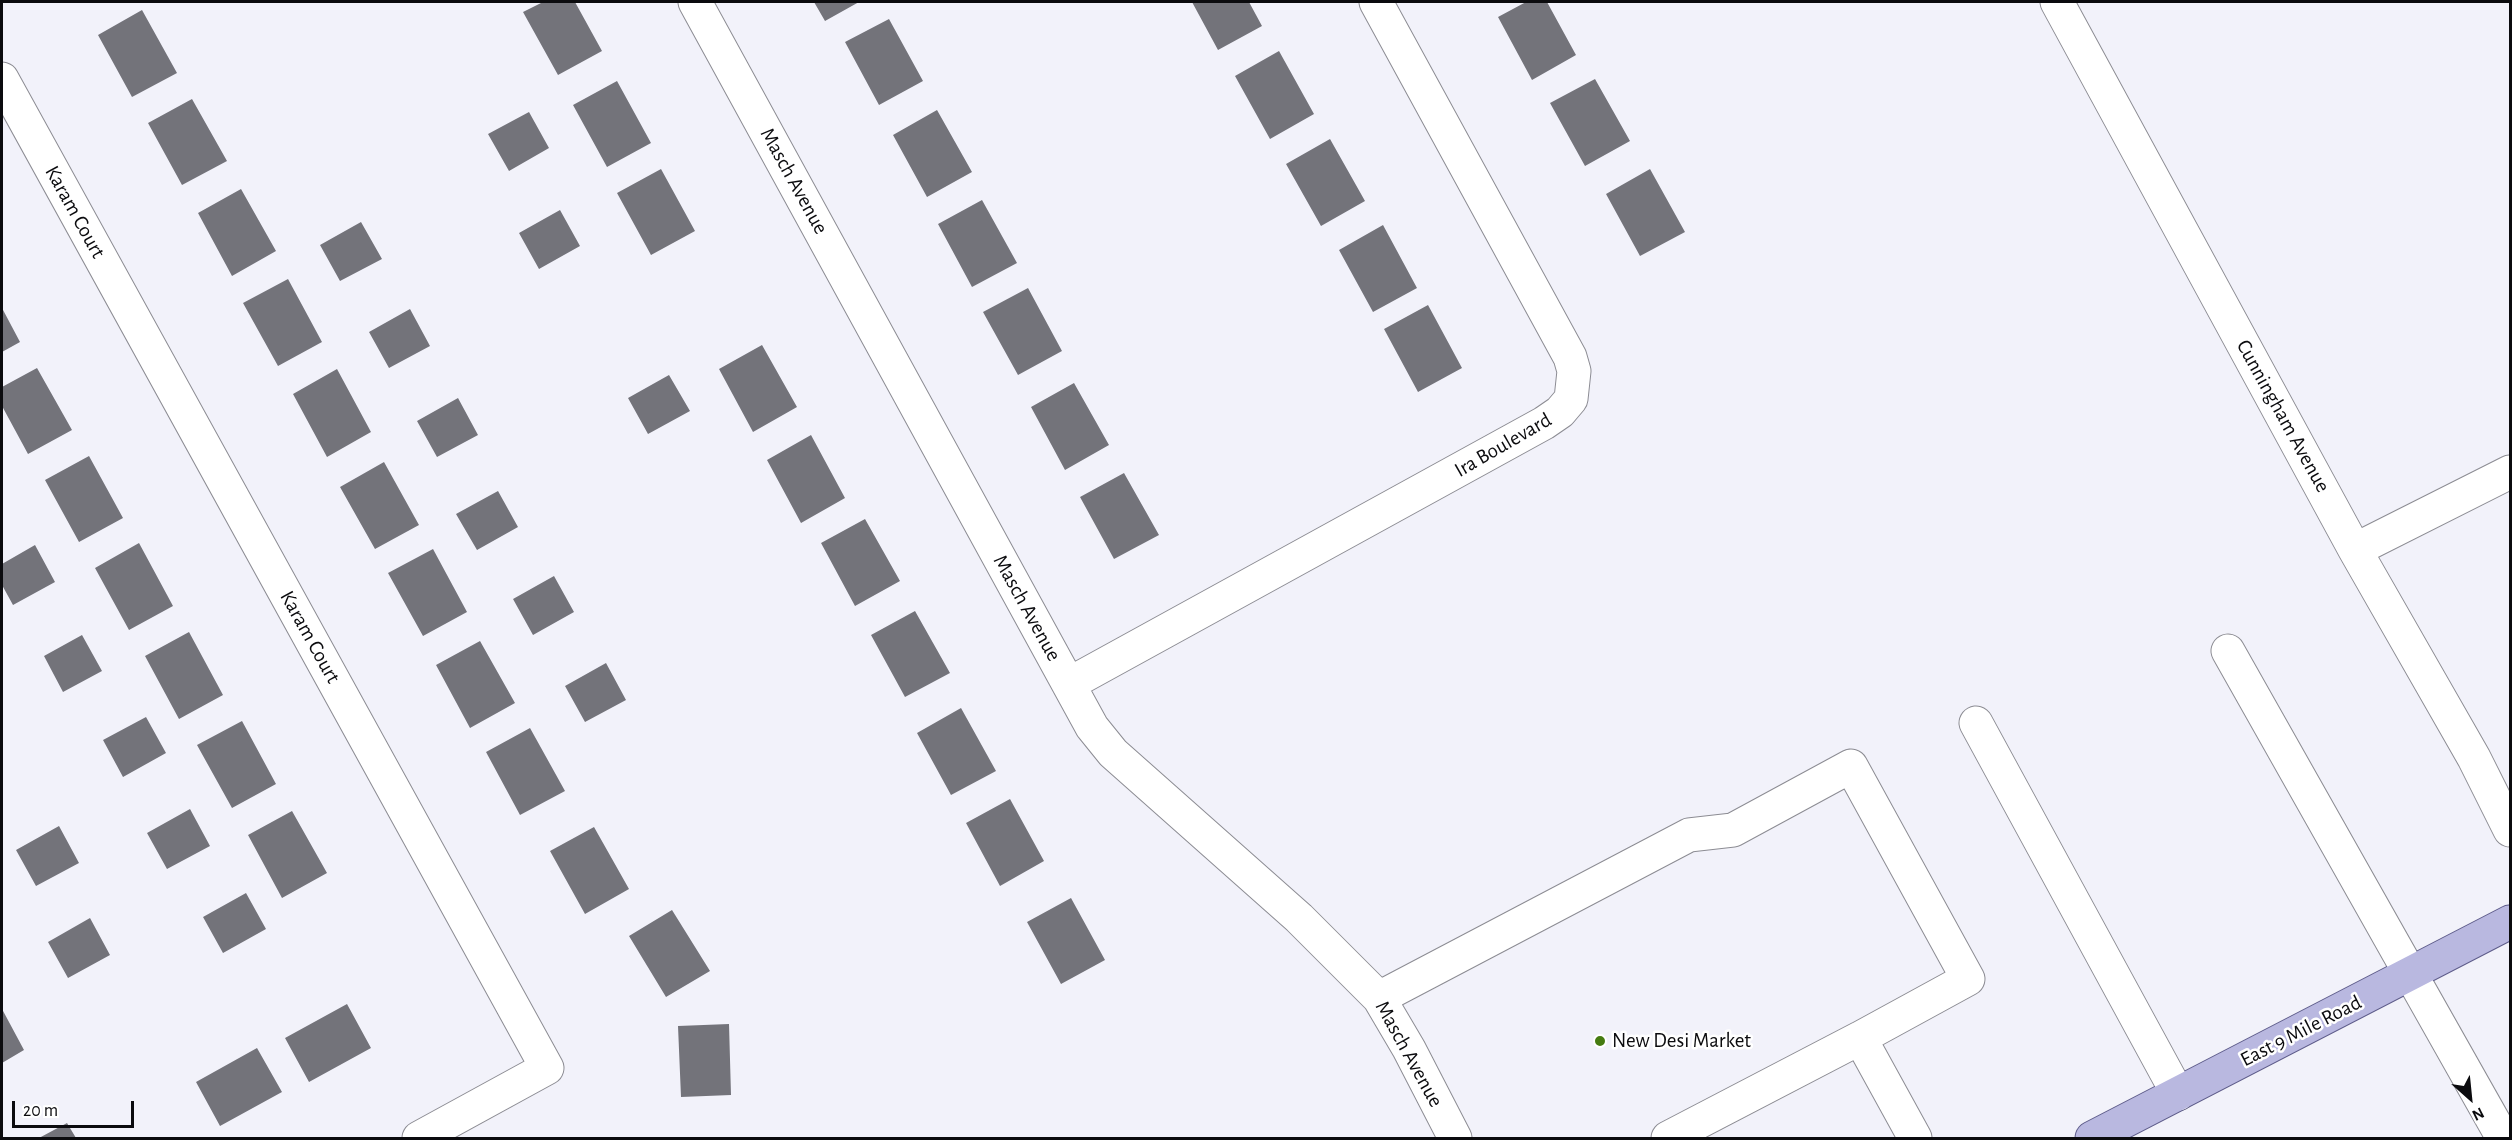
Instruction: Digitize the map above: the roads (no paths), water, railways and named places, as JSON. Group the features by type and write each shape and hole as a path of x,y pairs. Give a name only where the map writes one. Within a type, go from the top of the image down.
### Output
{"main road":[{"name":"East 9 Mile Road","path":"2092,1138 2511,922"}],"street":[{"name":"Masch Avenue","path":"695,2 1092,727 1113,753 1299,918 1378,998 1409,1049 1455,1138"},
{"name":"Ira Boulevard","path":"1069,684 1544,423 1560,412 1571,399 1574,371 1570,357 1376,2"},
{"name":"Cunningham Avenue","path":"2057,2 2355,550 2474,758 2511,830"},
{"name":"Karam Court","path":"2,79 547,1068 419,1138"},
{"path":"2355,550 2511,472"},
{"path":"2228,651 2503,1138"},
{"path":"1976,723 2178,1094"},
{"path":"1378,998 1689,835 1733,830 1851,766 1968,979 1668,1138"},
{"path":"1860,1038 1914,1138"}],"place":[{"name":"New Desi Market","path":"1600,1041"}]}
